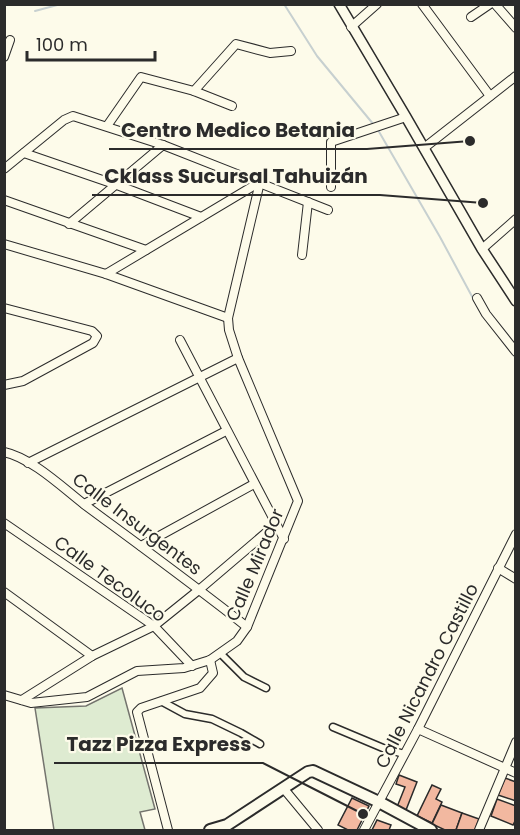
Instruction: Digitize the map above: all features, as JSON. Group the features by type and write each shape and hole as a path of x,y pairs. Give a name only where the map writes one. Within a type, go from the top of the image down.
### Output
{"main road":[{"path":"210,831 227,825 308,772 314,771 379,802 430,831"}],"street":[{"path":"339,4 482,249 516,302"},
{"path":"351,27 377,4"},
{"path":"422,4 490,96"},
{"path":"471,17 490,4"},
{"path":"495,4 516,28"},
{"path":"4,57 10,40"},
{"path":"194,91 236,44 270,53 291,51"},
{"path":"424,148 516,75"},
{"path":"107,126 141,77 194,91 232,106"},
{"path":"4,169 69,116 74,116 163,145 328,210"},
{"path":"331,187 331,142 406,117"},
{"path":"69,224 163,145"},
{"path":"24,153 201,217"},
{"path":"106,274 260,182"},
{"path":"28,463 238,358 229,330 228,318 260,182"},
{"path":"4,200 146,250"},
{"path":"302,255 308,202"},
{"path":"482,249 516,219"},
{"path":"4,244 106,274 228,318"},
{"path":"477,298 486,314 516,352"},
{"path":"4,308 92,331 97,336 93,343 23,381 4,385"},
{"path":"180,340 284,540"},
{"name":"Calle Mirador","path":"4,695 32,703 87,697 137,671 192,666 210,660 237,641 247,627 298,501 238,358"},
{"path":"84,504 226,431"},
{"name":"Calle Insurgentes","path":"4,452 28,463 200,589 247,627"},
{"path":"141,546 254,484"},
{"name":"Calle Tecoluco","path":"4,523 154,626 192,666"},
{"path":"22,700 92,656 154,626 275,525"},
{"name":"Calle Nicandro Castillo","path":"364,831 516,534"},
{"path":"498,568 516,579"},
{"path":"4,592 92,656"},
{"path":"221,654 244,677 266,688"},
{"path":"168,831 137,712 141,708 200,687 213,673 210,660"},
{"path":"161,701 185,714 212,719 260,744"},
{"path":"333,727 383,748 404,754"},
{"path":"418,729 516,773"},
{"path":"478,831 516,741"},
{"path":"284,789 318,831"}],"green space":[{"path":"122,688 155,809 140,812 145,830 54,830 35,708 86,706"}],"building":[{"path":"399,775 417,782 406,810 397,807 405,787 396,784"},
{"path":"505,778 516,782 516,801 498,795"},
{"path":"432,785 441,789 436,799 442,802 432,823 417,816"},
{"path":"352,798 369,806 357,830 348,830 338,825"},
{"path":"497,799 516,806 516,819 513,825 491,816"},
{"path":"441,805 462,813 456,830 445,830 432,824"},
{"path":"462,813 479,819 475,830 456,830"},
{"path":"377,820 391,825 389,830 372,830"}],"waterway":[{"path":"35,11 61,4"},
{"path":"284,4 317,56 374,125"},
{"path":"378,130 475,302"},
{"path":"490,324 516,358"}],"place":[{"name":"Centro Medico Betania","path":"470,141"},
{"name":"Cklass Sucursal Tahuizán","path":"483,203"},
{"name":"Tazz Pizza Express","path":"363,814"}]}
